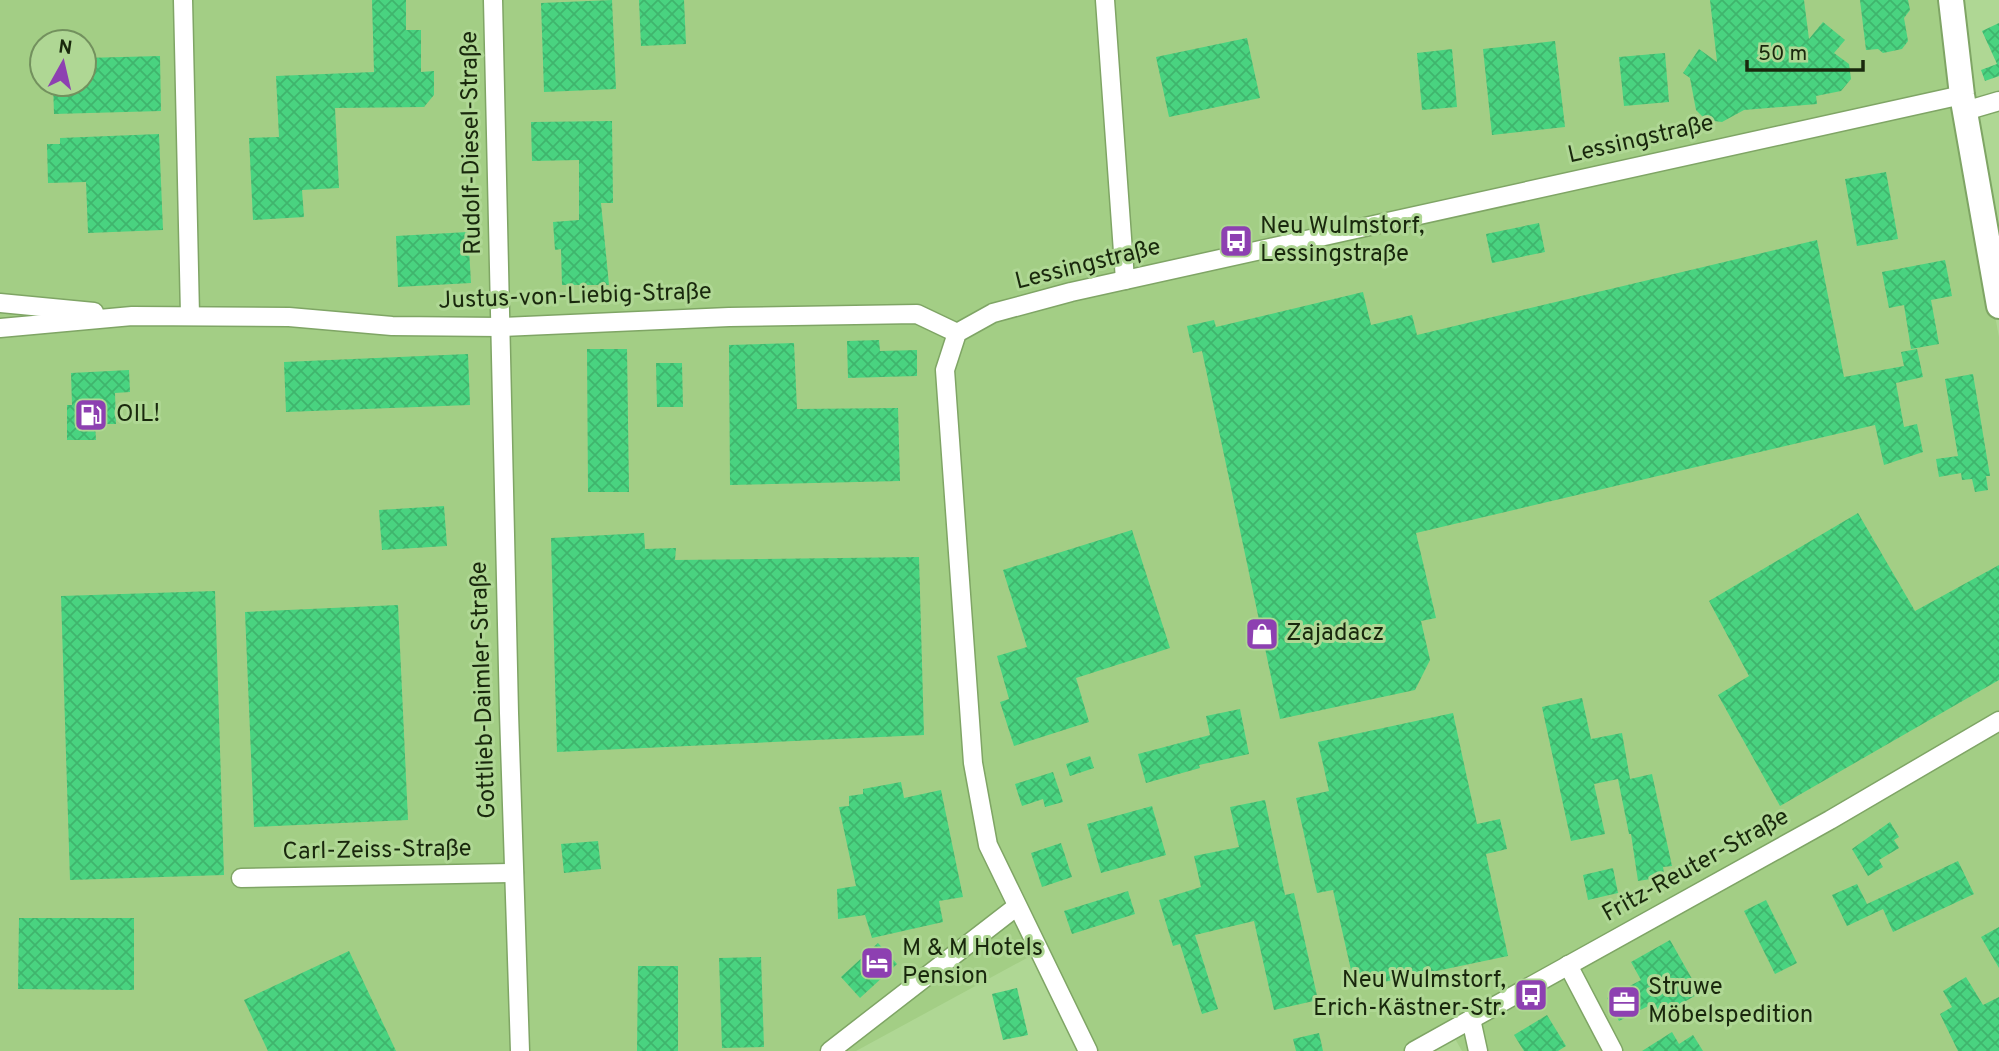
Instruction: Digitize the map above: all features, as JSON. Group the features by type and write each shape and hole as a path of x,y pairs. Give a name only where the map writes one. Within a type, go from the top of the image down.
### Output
{"street":[{"path":"183,0 190,315"},
{"name":"Rudolf-Diesel-Straße","path":"493,0 500,327"},
{"path":"1105,0 1125,280"},
{"path":"1951,0 1963,103 1999,306"},
{"name":"Lessingstraße","path":"957,333 993,313 1125,280 1963,103 1999,101"},
{"path":"0,303 132,316"},
{"name":"Justus-von-Liebig-Straße","path":"132,316 289,317 392,326 500,327 729,317 917,314 957,333"},
{"path":"0,328 132,316"},
{"name":"Gottlieb-Daimler-Straße","path":"500,327 520,1051"},
{"path":"957,333 945,370 974,763 988,845 1088,1051"},
{"name":"Fritz-Reuter-Straße","path":"1414,1051 1830,820 1999,721"},
{"name":"Carl-Zeiss-Straße","path":"241,878 514,873"},
{"path":"830,1051 1016,907"},
{"path":"1568,965 1613,1051"},
{"path":"1471,1019 1478,1051"}],"shaded area":[{"path":"0,0 1943,0 1954,100 1999,337 1999,1051 1462,1051 1454,1037 1428,1051 1085,1051 1036,953 856,1051 0,1051"}],"building":[{"path":"372,0 406,0 406,30 421,30 421,72 434,71 434,95 424,107 335,108 339,188 302,190 304,217 253,220 249,138 279,137 276,76 374,72"},
{"path":"612,0 616,89 544,92 541,3"},
{"path":"639,0 684,0 686,44 641,46"},
{"path":"1710,0 1804,0 1809,39 1823,22 1845,40 1834,53 1849,64 1851,79 1841,91 1816,96 1817,104 1744,110 1722,122 1706,120 1696,110 1690,78 1683,73 1699,49 1717,62"},
{"path":"1860,0 1908,0 1910,10 1904,18 1908,41 1902,49 1883,53 1878,49 1866,50"},
{"path":"1999,23 1999,76 1985,81 1981,70 1997,64 1982,31"},
{"path":"1247,38 1260,98 1169,117 1156,57"},
{"path":"1555,41 1565,127 1492,135 1483,49"},
{"path":"1452,49 1457,107 1422,110 1417,53"},
{"path":"1665,53 1669,102 1624,106 1619,57"},
{"path":"160,56 161,111 54,114 53,98 98,98 98,58"},
{"path":"612,121 613,203 601,203 609,285 562,285 561,249 555,250 553,222 579,220 579,160 532,161 531,122"},
{"path":"159,134 163,230 88,233 86,182 48,183 47,144 60,144 60,138"},
{"path":"1886,172 1898,239 1857,246 1845,179"},
{"path":"1539,223 1545,252 1492,263 1486,234"},
{"path":"468,232 471,283 398,287 396,236"},
{"path":"1817,240 1844,377 1904,366 1901,352 1917,349 1923,377 1896,383 1904,427 1917,424 1923,452 1884,465 1875,425 1416,533 1436,618 1421,621 1430,660 1415,690 1280,719 1202,351 1193,353 1187,326 1214,320 1216,327 1363,292 1371,325 1412,315 1417,335"},
{"path":"1945,260 1952,296 1931,300 1939,344 1911,349 1904,305 1889,308 1882,272"},
{"path":"879,340 880,351 917,350 917,376 848,378 847,341"},
{"path":"794,343 797,409 898,408 900,481 730,485 729,345"},
{"path":"587,349 627,349 629,492 588,492"},
{"path":"468,354 470,405 286,412 284,362"},
{"path":"656,363 682,363 683,407 657,407"},
{"path":"129,370 130,392 115,393 116,424 95,424 96,440 67,440 67,405 72,405 71,373"},
{"path":"1973,374 1990,476 1986,476 1988,490 1975,492 1972,479 1962,480 1961,473 1939,477 1936,459 1958,456 1945,379"},
{"path":"444,506 447,546 382,550 379,510"},
{"path":"1858,513 1915,611 1999,565 1999,680 1780,806 1718,695 1749,676 1709,601"},
{"path":"1132,530 1170,648 1076,678 1089,722 1014,746 1000,702 1009,699 997,656 1027,647 1003,570"},
{"path":"644,533 645,549 676,548 675,560 919,557 924,735 557,752 551,538"},
{"path":"215,591 224,875 70,880 61,596"},
{"path":"398,605 408,820 254,827 245,612"},
{"path":"1582,698 1591,739 1622,733 1630,779 1652,774 1672,866 1663,867 1664,874 1657,878 1638,881 1631,834 1618,779 1594,784 1605,834 1571,841 1542,707"},
{"path":"1240,709 1249,754 1199,765 1200,768 1146,783 1138,754 1210,735 1206,716"},
{"path":"1453,713 1477,824 1500,819 1507,849 1486,854 1508,956 1355,988 1333,890 1317,893 1296,798 1329,791 1318,742"},
{"path":"1090,756 1094,768 1070,776 1066,764"},
{"path":"1053,772 1063,802 1045,807 1043,799 1022,806 1015,784"},
{"path":"901,782 904,798 941,790 963,897 939,901 943,922 872,938 865,915 838,919 837,889 856,886 839,807 849,806 849,796 863,794 863,789"},
{"path":"1265,800 1285,895 1294,893 1318,1000 1274,1010 1254,921 1195,935 1218,1009 1202,1014 1180,944 1173,946 1159,900 1201,887 1194,856 1239,847 1230,807"},
{"path":"1152,806 1166,855 1101,873 1087,824"},
{"path":"1890,822 1899,837 1894,840 1899,848 1879,860 1883,867 1868,876 1852,849"},
{"path":"598,841 601,869 564,873 561,844"},
{"path":"1061,843 1072,877 1042,887 1031,853"},
{"path":"1958,861 1974,894 1893,932 1883,909 1847,926 1832,895 1857,884 1867,904"},
{"path":"1613,868 1618,893 1588,900 1583,875"},
{"path":"1128,891 1135,914 1072,934 1064,911"},
{"path":"1766,900 1797,963 1775,974 1744,911"},
{"path":"19,918 134,918 134,990 18,989"},
{"path":"1999,927 1999,968 1981,937"},
{"path":"1670,940 1700,993 1661,1015 1654,1003 1619,1021 1607,998 1641,980 1631,962"},
{"path":"878,943 897,964 860,998 841,977"},
{"path":"349,951 396,1051 268,1051 244,1000"},
{"path":"761,957 764,1047 722,1048 719,958"},
{"path":"638,966 678,966 678,1051 637,1051"},
{"path":"1966,977 1983,1005 1999,997 1999,1051 1958,1051 1940,1014 1952,1007 1943,991"},
{"path":"1017,988 1028,1035 1003,1040 992,994"},
{"path":"1547,1015 1566,1046 1558,1051 1524,1051 1514,1035"},
{"path":"1672,1032 1679,1044 1693,1035 1703,1051 1642,1051"},
{"path":"1319,1033 1323,1051 1296,1051 1293,1039"}],"place":[{"name":"Neu Wulmstorf, Lessingstraße","path":"1236,241"},
{"name":"OIL!","path":"91,415"},
{"name":"Zajadacz","path":"1262,634"},
{"name":"M & M Hotels Pension","path":"877,963"},
{"name":"Neu Wulmstorf, Erich-Kästner-Str.","path":"1531,995"},
{"name":"Struwe Möbelspedition","path":"1624,1002"}]}
